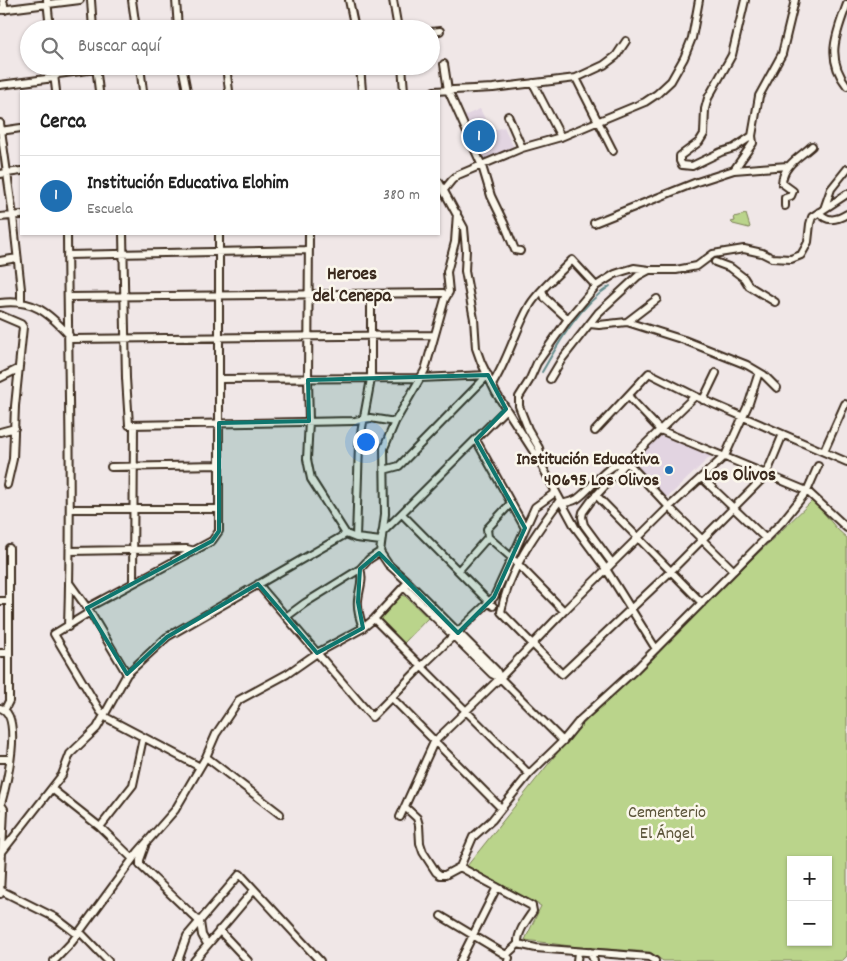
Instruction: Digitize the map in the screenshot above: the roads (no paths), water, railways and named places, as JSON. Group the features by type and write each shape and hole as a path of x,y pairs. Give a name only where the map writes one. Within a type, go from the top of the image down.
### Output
{"street":[{"path":"3,0 2,10 47,2 80,0"},
{"path":"91,0 92,20"},
{"path":"132,0 135,20"},
{"path":"176,0 177,20"},
{"path":"349,0 353,20"},
{"path":"393,0 396,20"},
{"path":"444,190 458,175 522,148 561,137 645,102 671,81 680,68 692,38 699,0"},
{"path":"744,0 732,55 708,98 704,134 699,142 680,156 680,161 682,165 692,166 713,155 734,148 752,136"},
{"path":"734,170 753,143 752,136 760,96 782,54 795,0"},
{"path":"47,2 49,20"},
{"path":"847,4 834,45 834,61 841,78 847,86"},
{"path":"440,91 493,88 576,78 604,65 616,56 626,41"},
{"path":"444,64 448,90 482,166 491,196 515,250 520,251"},
{"path":"54,75 56,90"},
{"path":"0,85 54,78 57,75"},
{"path":"97,75 99,90"},
{"path":"141,75 143,90"},
{"path":"183,75 186,90"},
{"path":"227,75 229,90"},
{"path":"361,75 362,90"},
{"path":"403,75 404,90"},
{"path":"576,78 613,151"},
{"path":"533,83 561,137"},
{"path":"508,116 522,148"},
{"path":"0,123 3,174 13,216 21,302"},
{"path":"0,131 20,128"},
{"path":"785,206 785,198 791,196 793,191 782,183 783,173 788,166 812,146"},
{"path":"594,223 697,182 734,170 788,166"},
{"path":"822,213 831,189 847,170"},
{"path":"3,174 20,171"},
{"path":"440,184 464,228 465,271 474,319 476,348 481,362 506,409 537,456 575,527 606,569 629,609 656,649"},
{"path":"537,456 540,448 528,429 519,406 519,397 537,363 568,319 596,286 615,274 634,268 676,270 697,266 713,254 744,249 772,258 791,259 801,254 808,242 810,220 847,194"},
{"path":"457,213 455,242 447,272 449,292 434,335 425,370 394,422 384,448 385,514 380,552 406,584 492,674 500,678"},
{"path":"822,213 830,220 839,219 847,214"},
{"path":"0,217 20,215"},
{"path":"67,235 70,509 68,627"},
{"path":"123,235 129,425 363,420 370,418 394,422"},
{"path":"200,767 113,723 104,716 54,634 68,627 88,610 133,583 212,542 219,530 220,235"},
{"path":"309,235 308,380 310,421 307,459 311,479 346,534 356,538 381,541"},
{"path":"67,255 309,250"},
{"path":"0,261 17,258"},
{"path":"492,385 507,359 512,341 531,304 572,260 596,286"},
{"path":"715,262 731,268 744,278 749,286 775,302"},
{"path":"550,379 562,359 598,313 638,276 649,270"},
{"path":"542,290 545,298 568,319"},
{"path":"68,298 443,293"},
{"path":"356,538 359,444 370,379 371,294"},
{"path":"627,322 658,299"},
{"path":"1,304 21,302 36,306 56,321 69,337 219,338 434,335"},
{"path":"0,315 21,324 22,327 13,459 7,486"},
{"path":"590,324 627,322 684,340 759,372 776,388"},
{"path":"0,378 18,369"},
{"path":"400,817 434,742 500,678 612,563 725,456 759,372"},
{"path":"595,431 649,374 703,400 847,462"},
{"path":"703,400 716,374"},
{"path":"219,379 308,380 488,375"},
{"path":"384,470 399,466 488,375"},
{"path":"628,396 660,430 807,491 846,525"},
{"path":"612,563 584,525 583,512 627,462 695,396"},
{"path":"824,451 845,404"},
{"path":"382,533 506,409"},
{"path":"133,583 134,425"},
{"path":"0,432 15,428"},
{"path":"733,570 703,540 669,508 627,462 620,462 609,469 578,498 559,497 536,507 526,528 515,560 501,612 562,674 703,540 766,475 783,434"},
{"path":"476,440 526,528"},
{"path":"111,467 219,465"},
{"path":"405,807 417,818 423,852 436,872 440,875 446,875 460,867 473,837 492,820 529,774 563,741 580,720 656,649 766,539 807,491 818,466"},
{"path":"702,478 766,539"},
{"path":"596,495 702,603"},
{"path":"258,584 372,717 422,666 491,604 515,560 559,497"},
{"path":"511,502 487,529 488,537 515,560 564,611"},
{"path":"70,509 219,509"},
{"path":"402,514 491,604"},
{"path":"2,852 62,775 70,754 97,728 127,674 167,637 346,534"},
{"path":"459,570 488,537"},
{"path":"0,894 4,809 1,804 10,759 12,726 2,708 9,701 9,548"},
{"path":"70,551 187,549 195,551"},
{"path":"286,618 305,603 360,569 369,559 380,552"},
{"path":"360,569 363,576 358,607 363,628"},
{"path":"70,584 127,674"},
{"path":"54,961 79,934 132,859 175,810 206,757 216,734 239,700 287,674 317,653 363,628 374,619 406,584"},
{"path":"0,601 9,601"},
{"path":"374,619 529,774"},
{"path":"456,635 496,670 500,678 563,741"},
{"path":"0,653 9,653"},
{"path":"392,698 501,808"},
{"path":"100,827 133,785 143,738"},
{"path":"206,757 280,814"},
{"path":"0,759 10,759"},
{"path":"52,788 100,827 132,859"},
{"path":"146,842 140,865 200,922 202,935 207,944"},
{"path":"441,916 507,958 518,944 517,940 533,908 460,867"},
{"path":"178,961 187,936 240,874 320,961"},
{"path":"460,961 497,887"},
{"path":"0,890 56,918 79,934 108,961"},
{"path":"194,961 254,890"},
{"path":"219,930 248,961"},
{"path":"518,944 536,948 590,952 650,960"},
{"path":"577,961 578,952"},
{"path":"590,952 594,961"}],"waterway":[{"path":"542,372 571,325 589,304 610,286"}],"place":[{"name":"Institución Educativa Elohim","path":"479,136"},
{"name":"Institución Educativa 40695 Los Olivos","path":"669,470"}],"district":[{"name":"Heroes del Cenepa","path":"352,286"},
{"name":"Los Olivos","path":"740,476"}],"park label":[{"name":"Cementerio El Ángel","path":"667,823"}]}
